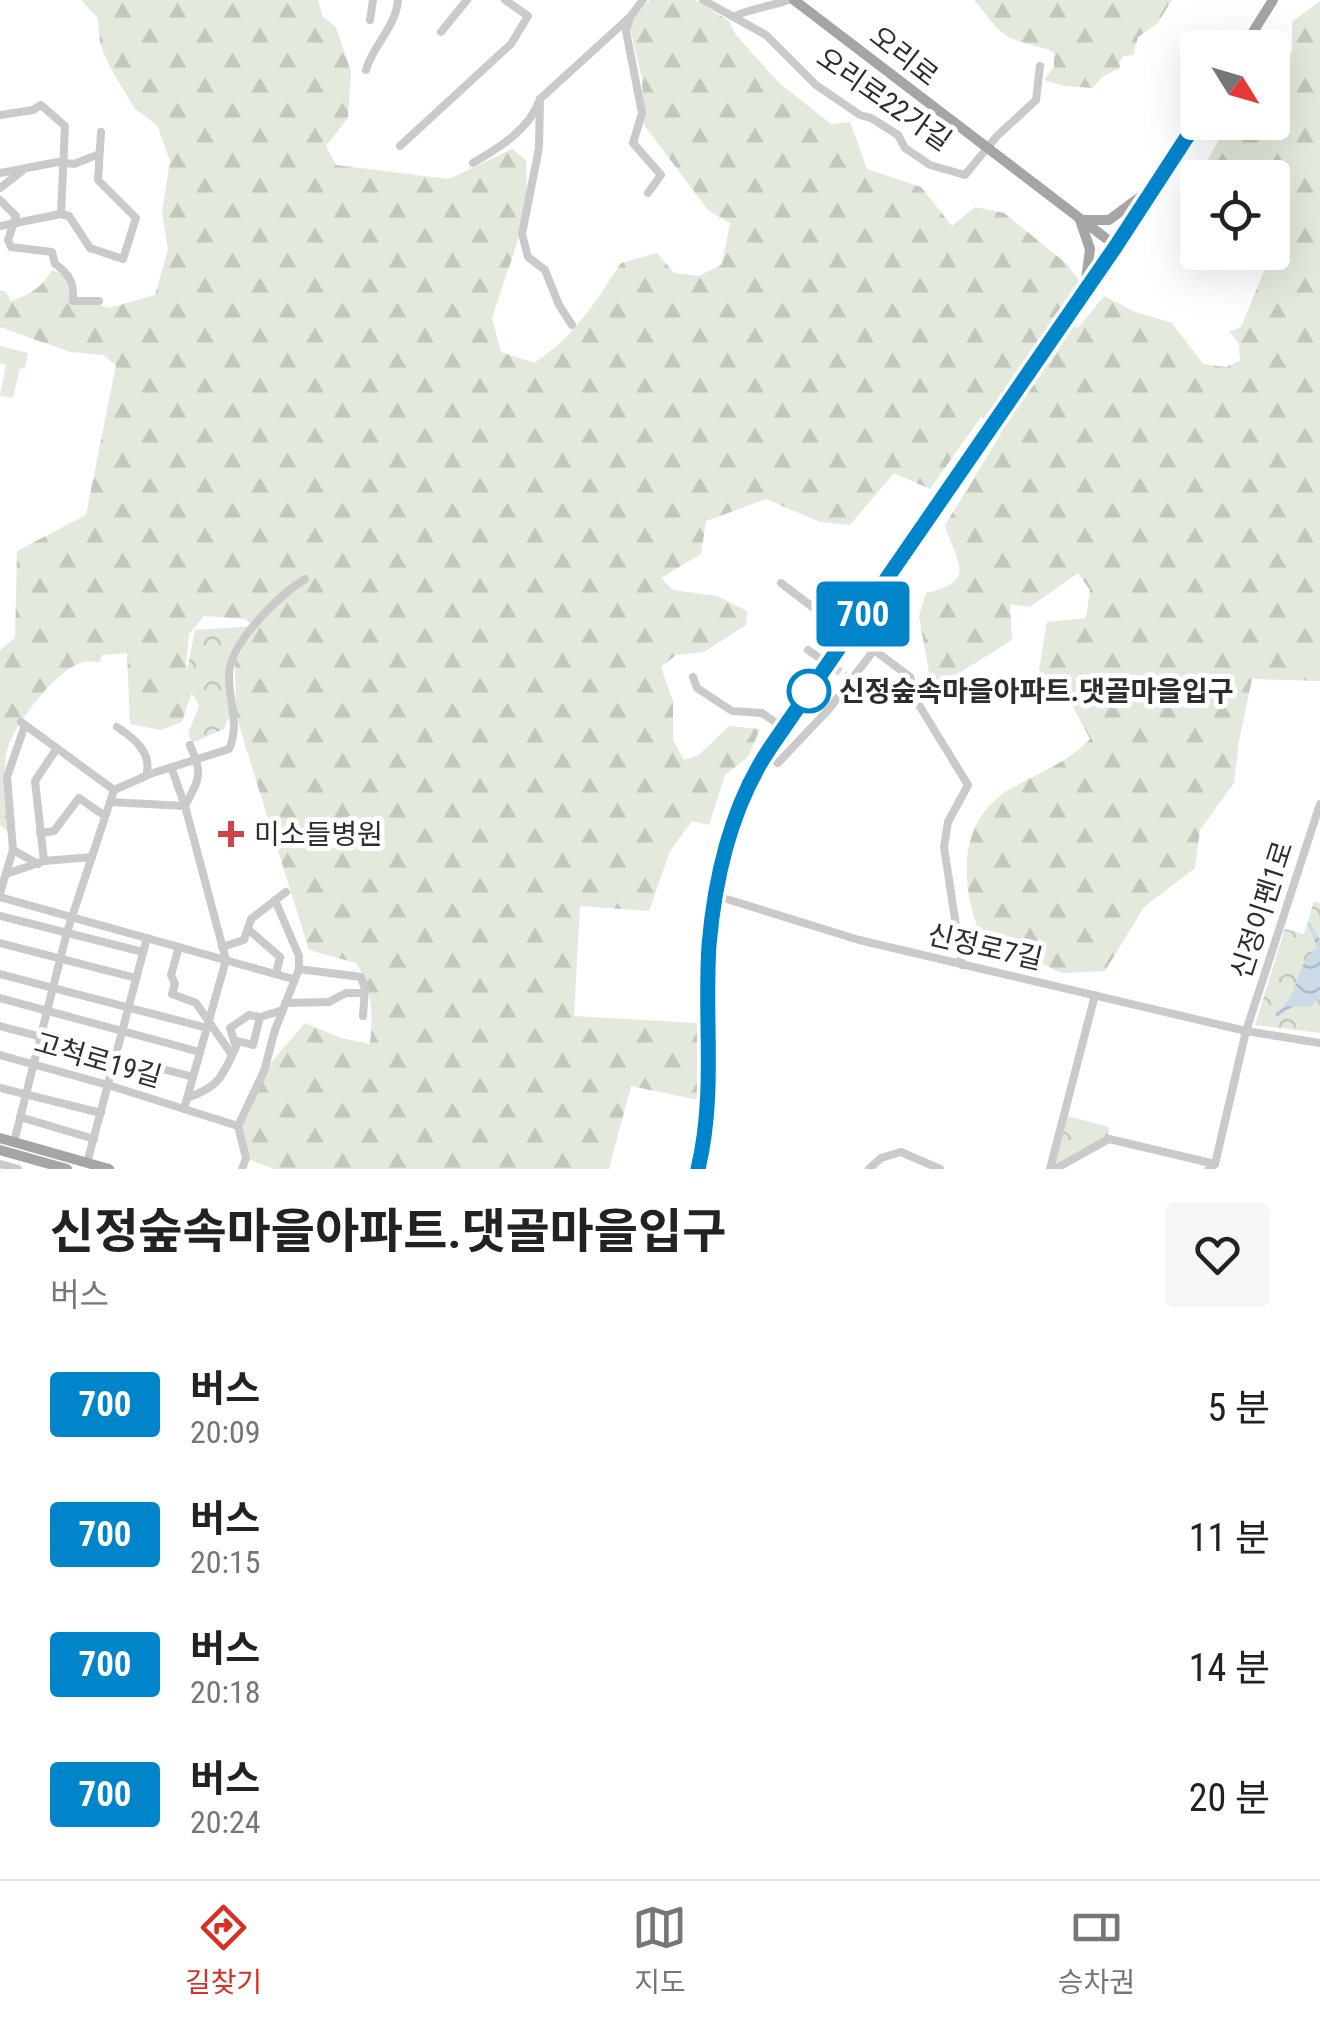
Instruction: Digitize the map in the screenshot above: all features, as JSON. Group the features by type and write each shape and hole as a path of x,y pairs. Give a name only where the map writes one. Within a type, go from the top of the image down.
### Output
{"main road":[{"name":"오리로","path":"792,0 1116,246"},
{"path":"1254,30 1273,0"},
{"path":"1066,319 1185,140"},
{"path":"1084,294 1090,249 1080,220 1116,217 1157,185"},
{"path":"698,1169 709,1102 709,948 726,844 738,810 765,755 992,428"},
{"path":"0,1138 110,1169"},
{"path":"0,1150 67,1169"}],"street":[{"path":"370,20 373,0"},
{"path":"366,70 370,57 392,25 398,0"},
{"path":"441,32 467,0"},
{"path":"400,146 512,44 528,16 505,0"},
{"path":"473,164 505,144 536,110 540,99 630,18 643,0"},
{"name":"오리로22가길","path":"703,0 766,35 816,85 860,116 871,118 898,135 905,148 930,165 964,175 986,149"},
{"name":"오리로","path":"734,18 740,12 792,0"},
{"path":"630,18 626,30 642,113 633,143 662,176 648,193"},
{"path":"986,149 1036,100 1040,66"},
{"path":"540,99 539,148 522,234 528,258 545,270 572,325"},
{"path":"0,115 33,110 41,104 65,126 61,214"},
{"path":"0,226 61,214 68,216 90,248 123,259 136,218 98,180 101,132"},
{"path":"0,173 64,162 74,164 97,154"},
{"path":"0,188 26,168"},
{"path":"0,200 16,216 8,240 10,246 52,252 55,264 68,272 74,288 73,301 99,301"},
{"path":"14,1142 71,916 114,790 229,748 233,726 228,676 232,660 243,639 284,592 305,579"},
{"path":"781,583 849,635"},
{"path":"808,650 818,657"},
{"path":"765,755 778,763 829,709 848,677 874,650 910,677 919,705 968,785 948,822 944,847 962,964"},
{"path":"693,677 697,688 732,710 762,713 784,728"},
{"path":"114,790 23,724 7,777 13,850 0,895 293,979"},
{"path":"117,727 137,740 149,767 147,775"},
{"path":"185,806 201,768 190,744"},
{"path":"41,863 35,781 57,748"},
{"path":"171,767 226,960"},
{"path":"40,833 54,831 79,798 105,816"},
{"path":"110,802 185,806"},
{"name":"신정이펜1로","path":"1246,1030 1320,804"},
{"path":"0,825 9,832"},
{"path":"13,850 41,863"},
{"path":"6,874 41,863 92,856"},
{"path":"222,947 244,940 251,920 286,892"},
{"name":"신정로7길","path":"717,896 858,940 1320,1044"},
{"path":"242,1169 246,1158 238,1126 264,1072 299,968 299,956 276,900"},
{"path":"0,916 143,952"},
{"path":"249,930 280,958 276,974"},
{"path":"87,1163 147,938"},
{"path":"0,944 136,978"},
{"path":"179,947 171,974 175,984 172,994 196,1003 232,1055 236,1047 230,1028"},
{"name":"고척로19길","path":"184,1109 226,960"},
{"path":"299,968 361,977 363,1016"},
{"path":"0,974 230,1028 249,1015 260,1017 284,1006 330,1002 346,993 364,993"},
{"path":"1052,1169 1095,996"},
{"path":"0,998 200,1052"},
{"path":"234,1040 254,1045 260,1017"},
{"path":"0,1026 193,1077"},
{"path":"1052,1169 1109,1139 1212,1167 1246,1030"},
{"name":"고척로19길","path":"187,1098 214,1088 232,1055"},
{"name":"고척로19길","path":"0,1056 108,1084 238,1126"},
{"path":"0,1088 101,1112"},
{"path":"20,1117 94,1139"},
{"path":"869,1169 881,1158 902,1152 940,1169"},
{"path":"5,1166 18,1169"}],"green space":[{"path":"81,0 318,0 323,17 336,27 351,72 348,118 326,146 336,165 449,179 512,149 526,160 527,192 517,243 492,318 501,352 534,363 572,331 621,263 657,253 674,273 699,276 722,264 730,223 708,210 644,125 642,79 629,23 650,0 695,0 729,21 736,35 779,83 831,124 850,122 867,169 921,187 952,226 975,207 1004,213 1067,264 1079,281 1056,315 1065,322 1062,327 1066,323 1078,328 1104,296 1133,311 1172,323 1203,364 1226,367 1240,361 1239,343 1229,332 1241,327 1265,270 1290,270 1290,160 1208,160 1219,140 1290,140 1292,22 1320,1 1320,681 1252,679 1234,783 1200,830 1195,868 1144,907 1105,971 1061,973 979,931 968,891 968,851 982,816 995,801 1063,761 1090,739 1070,701 1053,697 1039,669 1047,622 1086,618 1090,590 1078,573 1030,607 1010,604 1012,640 932,690 919,616 926,593 953,583 958,576 958,560 945,525 1001,434 981,417 930,489 894,473 850,525 820,522 766,499 706,521 701,554 661,578 673,590 717,596 747,611 746,625 704,652 676,655 661,667 673,701 673,740 684,760 699,755 729,726 760,729 748,757 725,775 709,825 692,821 670,851 649,911 580,906 574,1016 697,1023 698,1100 631,1086 609,1169 274,1169 246,1158 238,1126 264,1071 305,1023 341,1038 370,1044 371,1023 369,992 356,963 309,950 245,745 236,713 235,663 254,626 245,619 204,616 189,634 186,663 192,692 182,722 161,730 130,724 127,653 102,655 100,662 84,662 62,674 12,737 4,779 9,833 0,825 0,650 15,638 17,551 86,515 116,365 103,355 70,352 0,327 0,290 11,301 18,299 40,286 52,270 65,275 71,302 109,308 155,295 168,250 162,212 170,161 157,125 135,109 111,69 100,44 98,18"},
{"path":"974,0 1172,0 1157,24 1138,37 1133,55 1124,56 1120,68 1102,77 1093,88 1044,80 1054,67 1054,52 1007,36"},
{"path":"0,346 28,353 13,398 0,396 6,365 0,363"},
{"path":"255,626 236,654 226,684 233,708 224,729 192,743 188,733 199,706 185,681 195,630"},
{"path":"1314,901 1320,903 1320,1033 1255,1025 1285,929 1304,934"},
{"path":"1068,1116 1109,1127 1108,1136 1054,1165"}],"water":[{"path":"1307,923 1320,940 1320,997 1311,1006 1292,1007 1277,1017 1275,1013 1290,998 1303,964 1317,947"}],"tunnel":[{"path":"992,427 1066,319"},
{"path":"824,661 845,675"}],"bus line":[{"name":"700","path":"698,1169 709,1102 709,948 726,844 744,792 770,748 1185,140"}],"place":[{"name":"신정숲속마을아파트.댓골마을입구","path":"809,691"},
{"name":"미소들병원","path":"231,834"}]}
